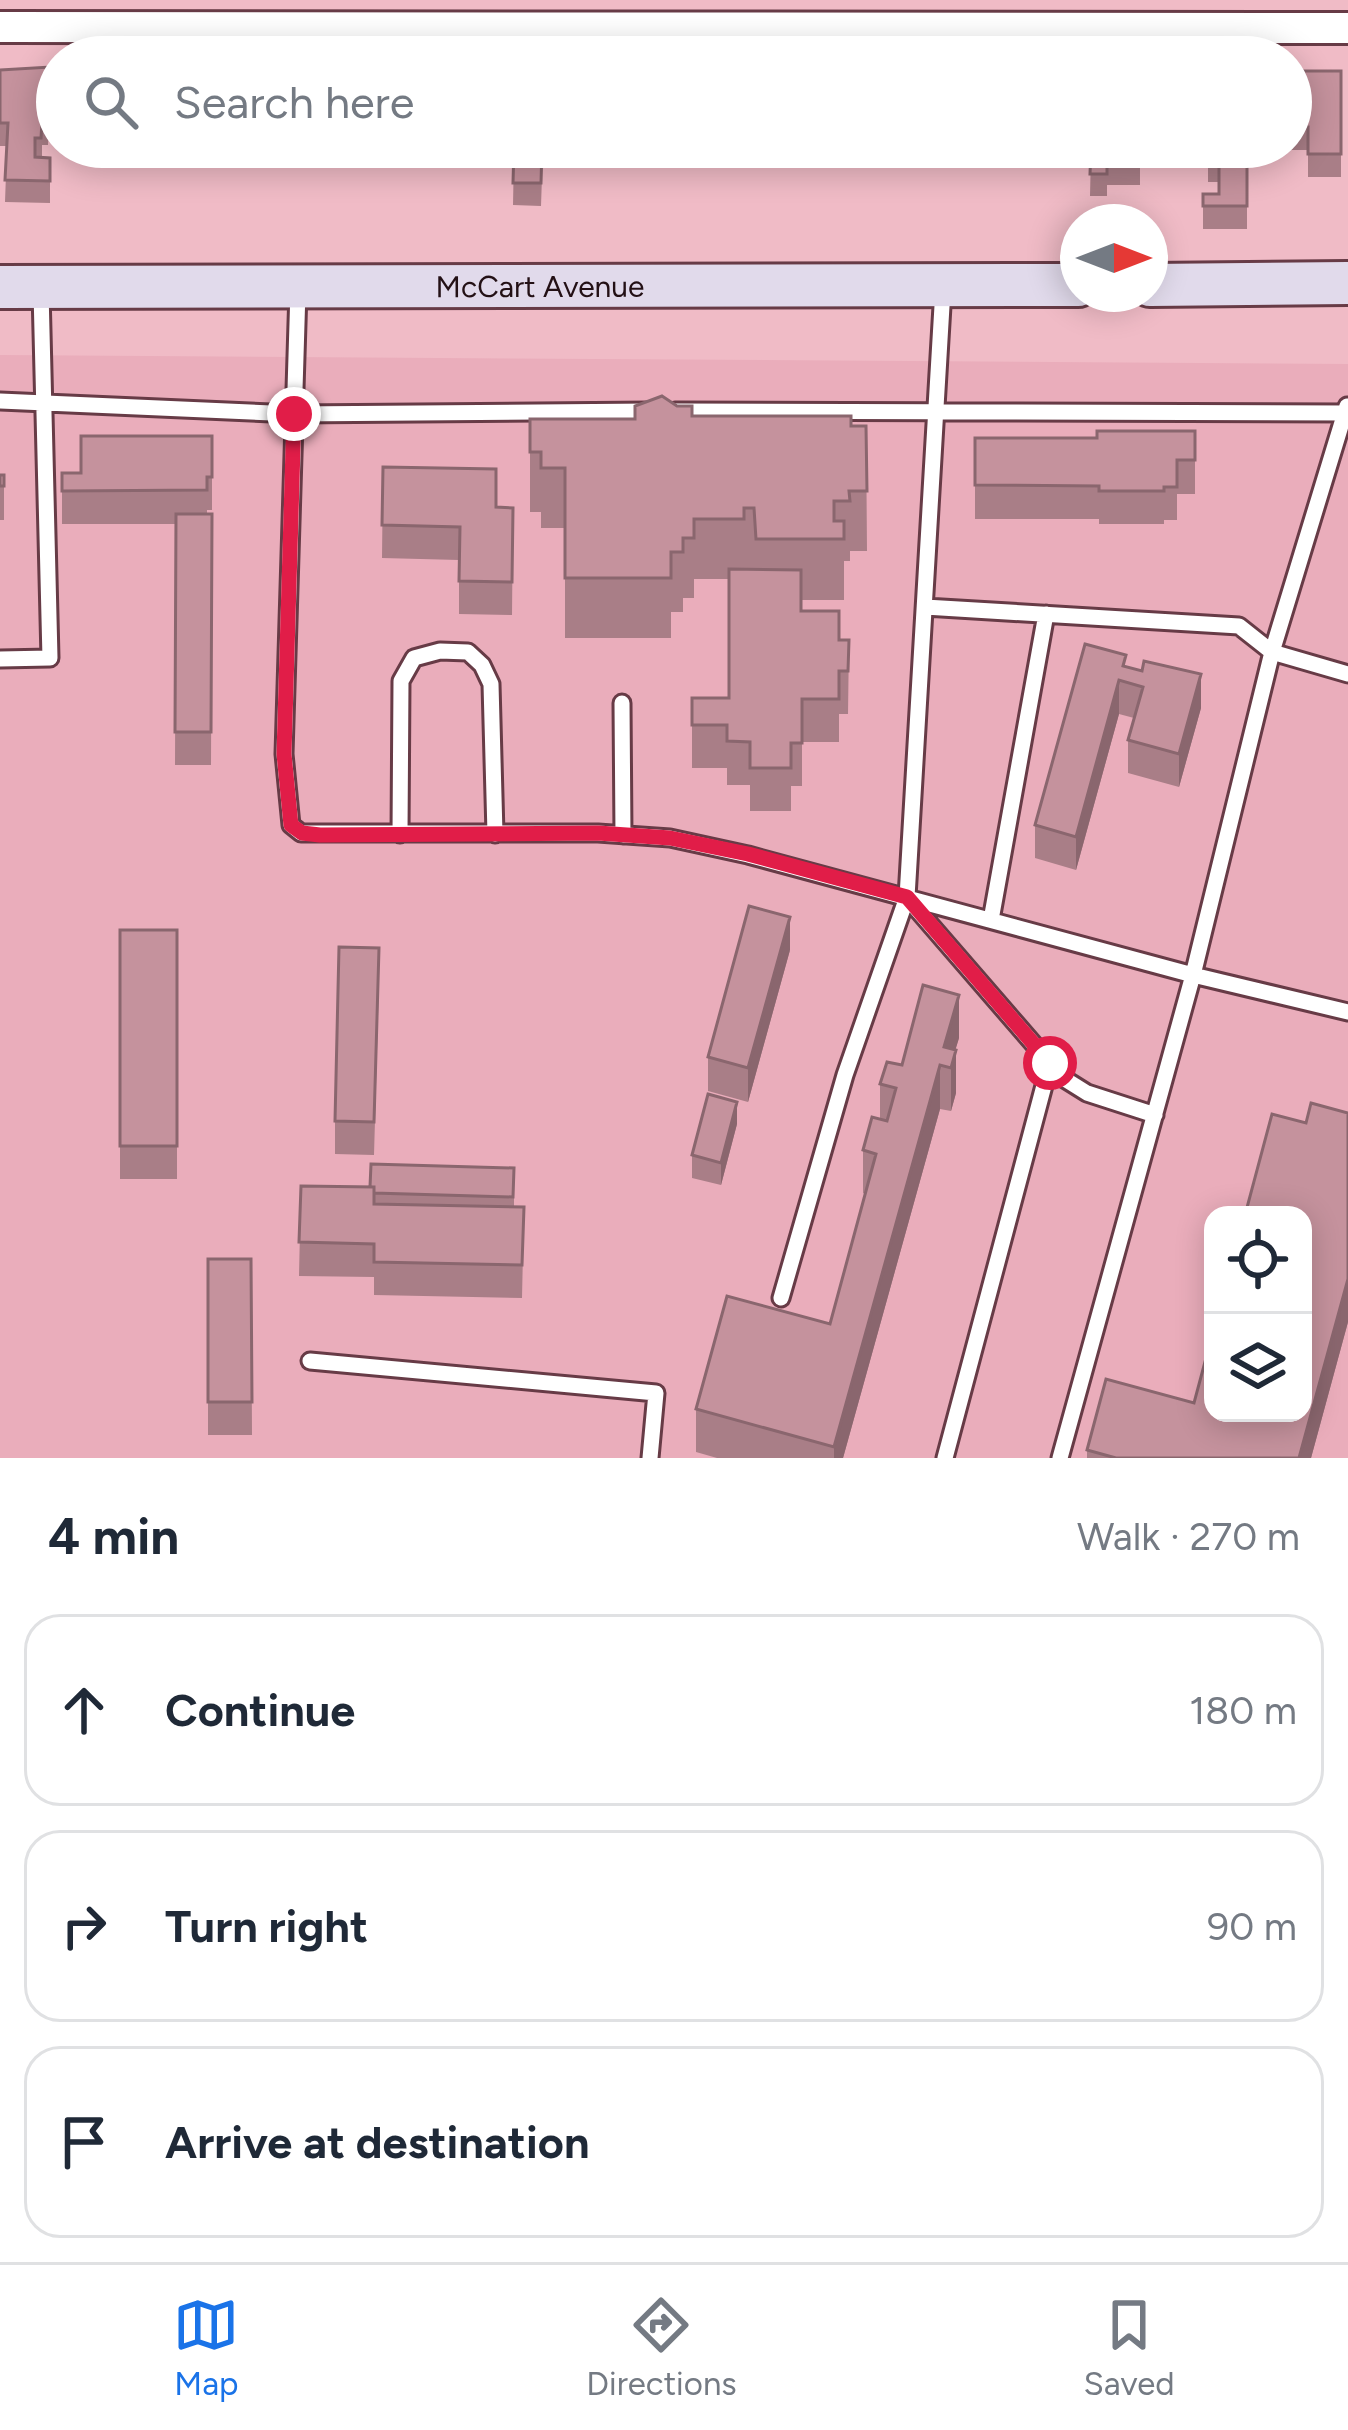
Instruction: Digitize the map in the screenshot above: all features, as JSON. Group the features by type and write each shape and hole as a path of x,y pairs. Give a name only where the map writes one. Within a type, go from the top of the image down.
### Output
{"main road":[{"path":"1168,284 1348,283"},
{"name":"McCart Avenue","path":"20,288 1060,285"}],"street":[{"path":"0,27 1288,14 1348,28"}],"lane":[{"path":"781,1298 845,1075 907,897 944,286"},
{"path":"298,287 284,754 291,825 302,833 670,838 748,854 1193,975 1348,1012"},
{"path":"0,659 50,658 45,404 20,288"},
{"path":"0,401 294,414 1347,410 1272,652 1193,975 1060,1458"},
{"path":"926,608 1239,626 1272,652 1348,674"},
{"path":"991,920 1046,614"},
{"path":"400,834 401,681 414,658 440,651 468,652 491,683 495,833"},
{"path":"622,703 623,835"},
{"path":"907,897 1063,1078 1087,1093 1154,1115"},
{"path":"945,1458 1050,1063"},
{"path":"310,1360 656,1393 650,1458"}],"shaded area":[{"path":"0,355 1348,364 1348,1458 0,1458"}],"building":[{"path":"36,68 36,168 50,168 50,181 5,180 8,123 0,123 0,70"},
{"path":"1312,71 1341,71 1341,154 1312,154"},
{"path":"513,168 541,168 541,183 513,183"},
{"path":"1090,168 1107,168 1107,174 1090,174"},
{"path":"1219,168 1247,168 1247,206 1203,206 1203,194 1219,194"},
{"path":"662,396 677,406 692,406 692,416 851,416 851,426 866,426 867,491 849,491 850,501 834,501 834,521 844,521 844,539 756,539 754,508 744,508 744,519 694,519 694,538 683,538 683,552 671,552 671,578 565,578 565,468 541,468 541,452 530,452 530,419 635,419 635,406"},
{"path":"1097,431 1195,431 1195,460 1177,460 1177,487 1164,487 1164,491 975,485 975,438 1097,438"},
{"path":"81,436 212,436 212,477 207,477 207,490 62,491 62,473 81,473"},
{"path":"383,467 496,469 496,507 513,508 512,582 459,581 460,527 382,525"},
{"path":"176,514 212,514 211,732 175,732"},
{"path":"729,569 801,570 801,611 839,611 839,640 849,640 848,671 839,671 839,699 802,699 802,743 791,743 791,768 750,768 750,742 727,741 727,725 692,725 692,698 729,698"},
{"path":"1085,644 1126,655 1123,666 1142,671 1144,661 1201,674 1179,754 1128,740 1143,687 1119,680 1076,837 1035,825"},
{"path":"749,906 790,917 748,1068 708,1057"},
{"path":"120,930 177,930 177,1146 120,1146"},
{"path":"339,947 379,948 374,1122 335,1121"},
{"path":"923,985 959,995 944,1047 956,1050 951,1068 940,1065 834,1447 696,1409 727,1296 830,1324 876,1154 863,1150 872,1117 887,1121 896,1088 880,1084 887,1062 902,1065"},
{"path":"708,1094 737,1102 721,1163 692,1155"},
{"path":"1311,1103 1348,1113 1348,1279 1312,1411 1312,1206 1247,1206 1272,1114 1306,1123"},
{"path":"371,1164 514,1168 513,1197 374,1193"},
{"path":"301,1186 374,1187 374,1204 524,1207 522,1265 374,1262 374,1244 299,1242"},
{"path":"208,1259 251,1259 252,1402 208,1402"},
{"path":"1204,1366 1204,1422 1309,1422 1299,1458 1116,1458 1087,1450 1106,1379 1194,1403"}],"route":[{"path":"294,414 284,754 291,825 302,833 320,835 598,833 670,838 907,897 1050,1063"}]}
